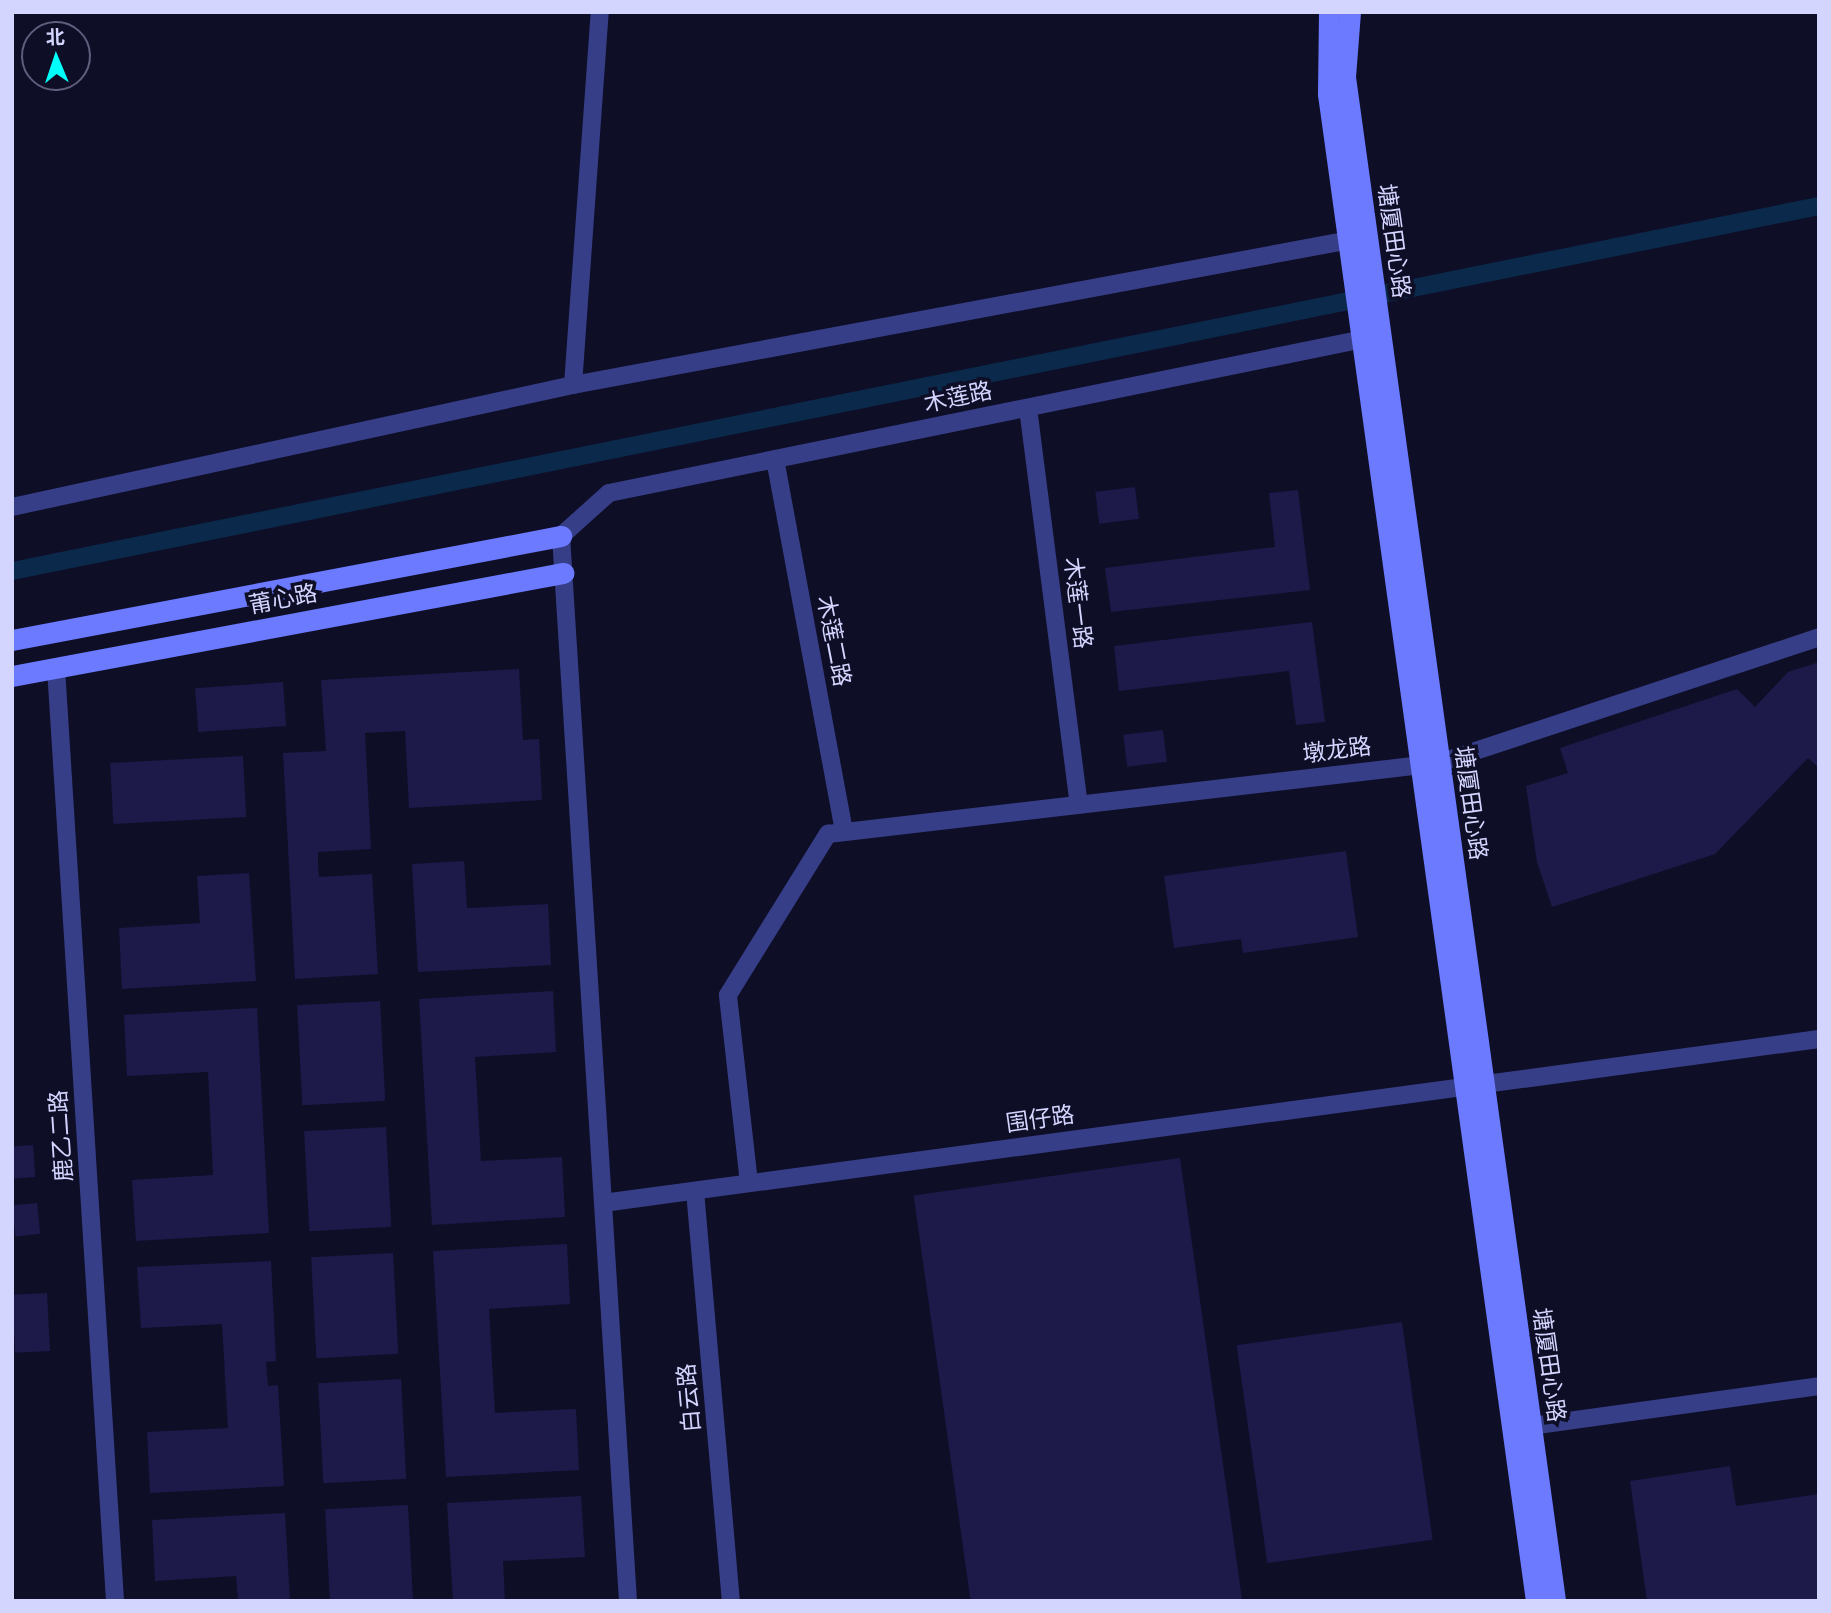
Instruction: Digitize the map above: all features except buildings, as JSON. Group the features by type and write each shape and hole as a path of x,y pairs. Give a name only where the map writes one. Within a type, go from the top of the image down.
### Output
{"main road":[{"name":"塘厦田心路","path":"1329,12 1326,70 1361,263 1522,1428 1555,1601"},
{"name":"塘厦田心路","path":"1350,12 1345,77 1357,238"},
{"name":"莆心路","path":"12,640 561,536"},
{"name":"莆心路","path":"12,676 563,573"},
{"name":"塘厦田心路","path":"1522,1428 1536,1601"}],"street":[{"path":"573,385 600,12"},
{"path":"12,507 573,385 1357,238"},
{"name":"木莲路","path":"561,536 609,493 1371,337"},
{"name":"木莲一路","path":"1028,408 1079,805"},
{"name":"木莲二路","path":"775,459 844,832"},
{"path":"561,536 628,1601"},
{"name":"墩龙路","path":"844,832 1430,764 1819,637"},
{"name":"鹿乙二路","path":"56,668 115,1601"},
{"path":"749,1183 728,995 828,834 844,832"},
{"name":"围仔路","path":"603,1203 1819,1039"},
{"name":"白云路","path":"695,1191 731,1601"},
{"path":"1522,1428 1819,1386"}],"waterway":[{"path":"12,571 1819,206"}]}
